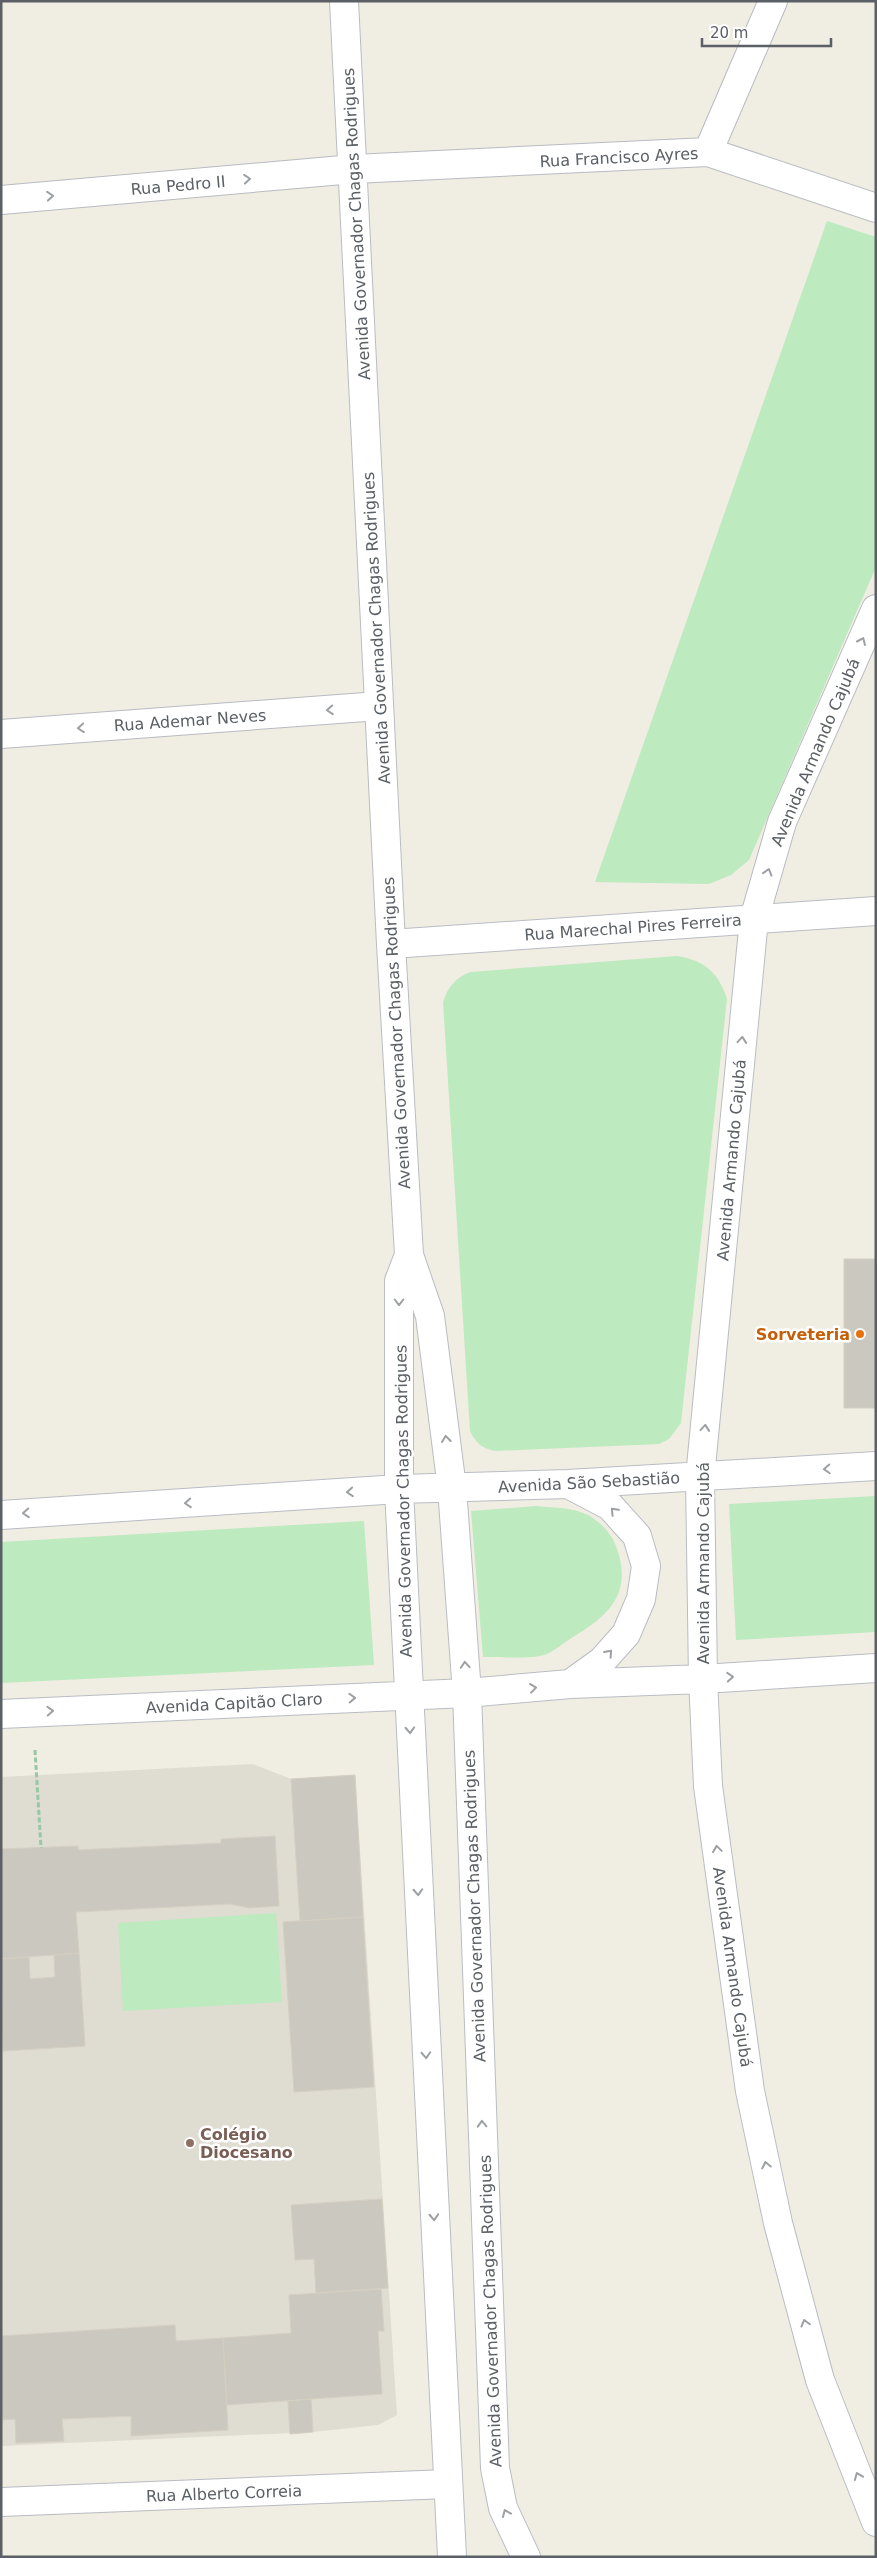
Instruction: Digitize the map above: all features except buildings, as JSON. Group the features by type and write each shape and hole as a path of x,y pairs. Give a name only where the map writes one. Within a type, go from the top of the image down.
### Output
{"main road":[{"name":"Avenida Governador Chagas Rodrigues","path":"344,1 354,169 391,944 409,1255 430,1316 452,1488 467,1693 496,2468 503,2508 526,2557"},
{"path":"708,152 773,1"},
{"name":"Rua Francisco Ayres","path":"354,169 708,152 876,208"},
{"name":"Rua Pedro II","path":"1,200 354,169"},
{"name":"Avenida Armando Cajubá","path":"876,609 782,822 754,919 700,1477 703,1679 708,1786 750,2090 778,2223 820,2380 876,2522"},
{"name":"Rua Ademar Neves","path":"1,734 379,706"},
{"name":"Rua Marechal Pires Ferreira","path":"391,944 876,911"},
{"name":"Avenida Governador Chagas Rodrigues","path":"409,1255 399,1281 399,1489 452,2557"},
{"name":"Avenida São Sebastião","path":"452,1488 568,1484 876,1466"},
{"path":"568,1484 610,1506 637,1536 646,1566 641,1598 626,1634 602,1661 570,1684"},
{"path":"1,1515 399,1489 452,1488"},
{"path":"467,1693 570,1684 703,1679 876,1668"},
{"name":"Avenida Capitão Claro","path":"1,1714 467,1693"},
{"name":"Rua Alberto Correia","path":"1,2502 447,2484"}],"path":[{"path":"31,1712 41,1848"}],"shaded area":[{"name":"Colégio Diocesano","path":"253,1764 291,1779 355,1775 397,2415 378,2425 313,2432 1,2446 1,1777"}],"green space":[{"path":"827,221 876,237 876,567 749,860 731,875 709,884 595,882"},
{"path":"677,956 695,961 709,969 720,982 727,999 681,1423 669,1439 659,1444 495,1451 483,1447 474,1439 470,1431 443,1002 450,987 456,980 470,972"},
{"path":"876,1496 876,1632 736,1640 729,1504"},
{"path":"536,1506 576,1510 588,1515 602,1525 613,1539 617,1549 622,1579 619,1592 605,1613 595,1622 547,1654 514,1658 483,1657 471,1511"},
{"path":"364,1521 374,1665 1,1683 1,1542"},
{"path":"276,1913 282,2002 123,2011 118,1923"}],"place":[{"name":"Sorveteria","path":"860,1334"},
{"name":"Colégio Diocesano","path":"190,2143"}]}
